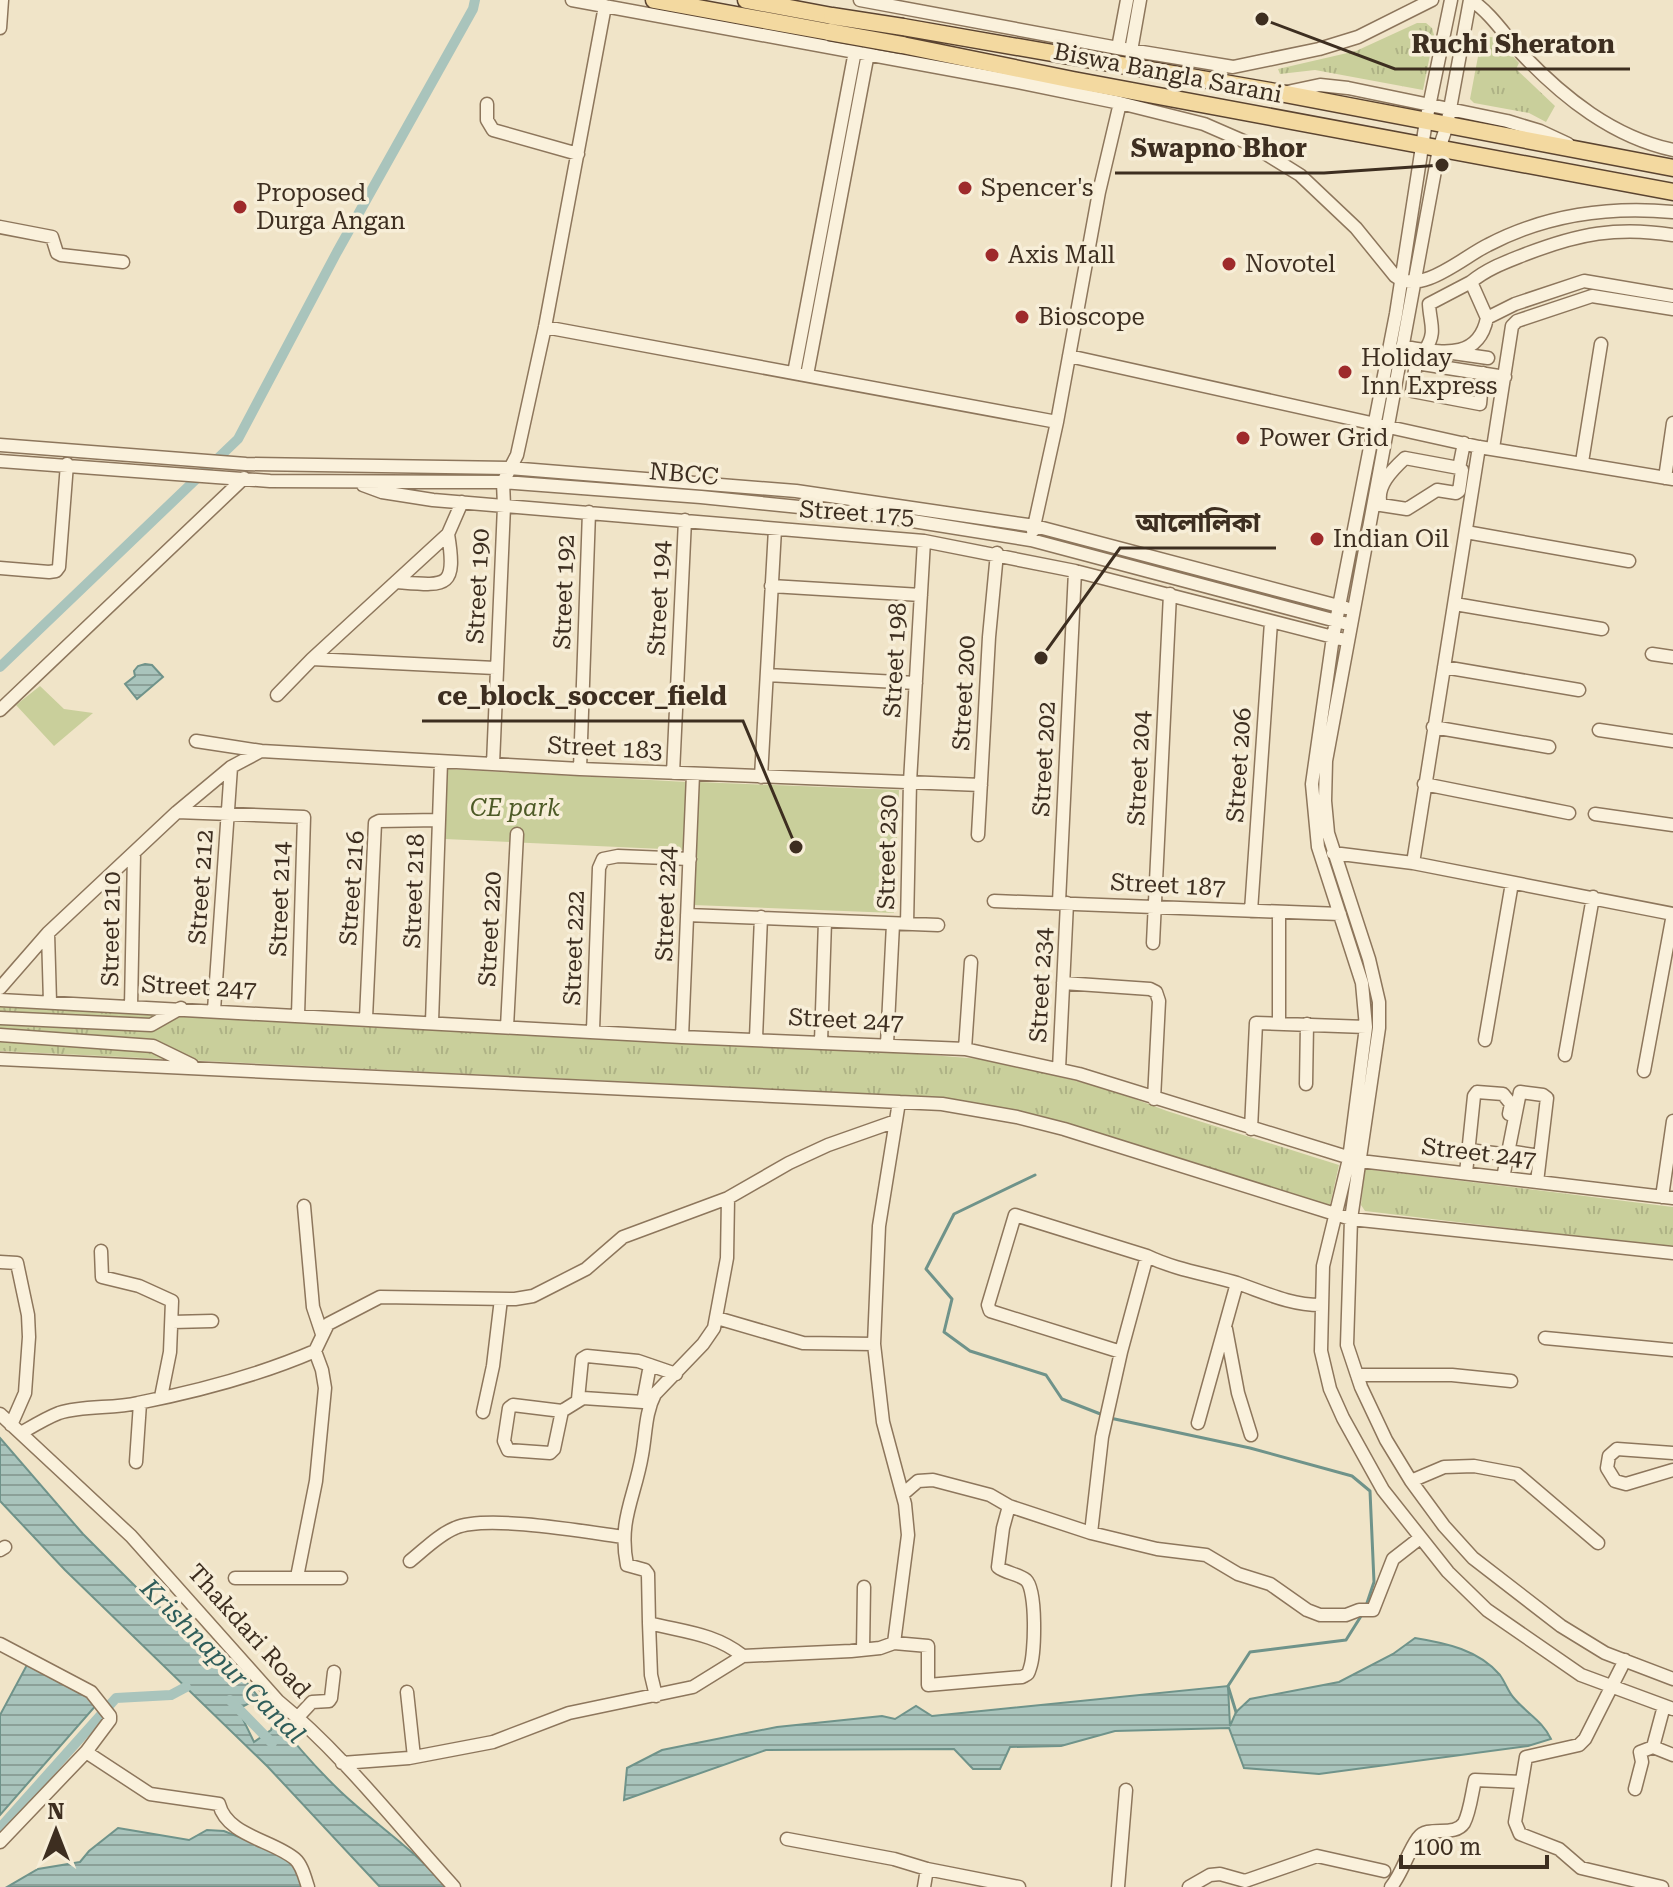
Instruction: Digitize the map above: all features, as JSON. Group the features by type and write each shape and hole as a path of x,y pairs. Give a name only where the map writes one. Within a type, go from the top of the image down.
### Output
{"main road":[{"name":"Biswa Bangla Sarani","path":"654,0 830,24 903,27 1280,93 1428,113 1585,152 1673,168"},
{"name":"Biswa Bangla Sarani","path":"746,0 902,45 1673,192"}],"street":[{"path":"0,28 2,0"},
{"path":"572,0 1120,103 1213,127 1300,175 1333,204 1408,282 1400,366 1325,779 1333,853 1369,959 1379,1002 1379,1028 1354,1160 1323,1266 1321,1351 1330,1389 1383,1490 1448,1572 1487,1610 1581,1675 1668,1707 1653,1747"},
{"path":"807,375 862,54 860,0 1124,50 1239,66 1349,41 1383,27 1432,0"},
{"path":"1124,50 1127,0"},
{"path":"1124,50 1140,0"},
{"path":"1451,0 1428,113 1431,147 1408,282 1374,423 1333,637 1315,754 1312,796 1318,847 1362,983 1366,1027 1354,1160 1347,1345 1386,1440 1427,1503 1473,1558 1561,1626 1605,1653 1673,1679"},
{"path":"1431,147 1448,117 1471,0 1530,62 1578,105 1644,142 1673,150"},
{"path":"794,373 875,1"},
{"path":"503,482 517,455 545,327 605,6"},
{"path":"1031,540 1057,422 1099,192 1120,103"},
{"path":"487,104 487,120 493,130 578,154"},
{"path":"1408,282 1429,278 1491,242 1554,219 1623,210 1673,212"},
{"path":"0,227 52,237 57,253 61,255 123,262"},
{"path":"1425,350 1432,339 1433,330 1429,304 1471,282 1486,270 1568,238 1614,231 1673,235"},
{"path":"1487,318 1515,304 1584,281 1673,296"},
{"path":"1453,353 1474,343 1485,327 1487,318 1471,282"},
{"path":"1413,863 1466,532 1505,377 1512,326 1517,321 1592,296 1673,309"},
{"path":"545,327 1057,422"},
{"path":"1582,462 1601,344"},
{"path":"1403,347 1488,358"},
{"path":"1069,356 1464,443 1669,479 1673,423"},
{"path":"1483,373 1480,404 1412,391 1416,363 1483,373 1505,377"},
{"path":"1400,366 1415,369"},
{"path":"1396,384 1413,387"},
{"path":"1459,468 1405,458 1380,487 1379,501 1381,505 1407,509 1437,490 1459,491 1464,443"},
{"path":"0,445 191,466"},
{"path":"0,461 191,466"},
{"path":"0,568 49,572 59,567 67,464"},
{"name":"NBCC","path":"191,466 355,481 503,482 869,514 1031,540 1351,624"},
{"path":"0,710 243,473 509,468 796,491 1035,526 1354,610"},
{"name":"Street 175","path":"355,481 382,492 462,502 924,541 997,553 1075,571 1348,640"},
{"name":"Street 190","path":"493,764 503,482"},
{"path":"277,695 448,534 462,502"},
{"name":"Street 192","path":"580,769 589,512"},
{"name":"Street 194","path":"673,773 685,520"},
{"path":"761,777 775,529"},
{"path":"1466,532 1629,561"},
{"path":"397,582 433,585 444,582 451,574 453,564 448,534"},
{"name":"Street 198","path":"910,782 924,541"},
{"name":"Street 200","path":"978,835 997,553"},
{"name":"Street 202","path":"1063,902 1075,571"},
{"path":"771,586 921,595"},
{"name":"Street 204","path":"1153,943 1170,594"},
{"path":"1455,604 1602,629"},
{"name":"Street 206","path":"1251,911 1271,622"},
{"path":"1652,654 1673,657"},
{"path":"312,659 495,668"},
{"path":"1444,667 1579,690"},
{"path":"767,675 916,683"},
{"path":"1433,727 1549,747"},
{"path":"1599,730 1673,741"},
{"name":"Street 183","path":"196,741 261,751 441,762 981,785"},
{"path":"0,988 48,933 177,812 231,767 261,751"},
{"name":"Street 218","path":"432,1022 441,762"},
{"name":"Street 212","path":"214,1010 231,767"},
{"name":"Street 224","path":"682,1037 693,774"},
{"name":"Street 230","path":"887,1044 900,924 910,782"},
{"path":"1424,784 1569,813"},
{"name":"Street 214","path":"177,812 304,817 298,1015"},
{"path":"1595,814 1673,825"},
{"name":"Street 216","path":"366,1018 375,823 438,820"},
{"name":"Street 220","path":"507,1027 517,834"},
{"path":"1333,853 1413,863 1673,914 1644,1071"},
{"name":"Street 210","path":"131,1006 134,854"},
{"name":"Street 222","path":"593,1030 599,868 603,859 618,856 690,859"},
{"path":"1485,1040 1512,883"},
{"path":"1565,1055 1593,897"},
{"name":"Street 187","path":"994,901 1340,914"},
{"name":"Street 234","path":"1059,1069 1063,902"},
{"path":"1279,912 1279,1023"},
{"path":"687,915 938,925"},
{"path":"756,1038 761,917"},
{"path":"821,1042 825,921"},
{"path":"48,933 50,1002"},
{"path":"965,1049 971,962"},
{"path":"1063,983 1150,989 1156,992 1159,1001 1154,1099"},
{"name":"Street 247","path":"0,1000 965,1049 1059,1069 1354,1160 1667,1197"},
{"path":"0,1018 151,1025 181,1008"},
{"path":"1251,1129 1256,1023 1366,1027"},
{"path":"1306,1084 1307,1024"},
{"path":"0,1035 153,1046 197,1067"},
{"path":"0,1059 942,1104 1064,1129 1351,1219 1673,1253"},
{"path":"1466,1173 1474,1096 1477,1092 1503,1094 1511,1104 1505,1153"},
{"path":"1500,1177 1518,1095 1520,1092 1532,1093 1547,1098 1537,1182"},
{"path":"894,1643 908,1535 903,1494 883,1422 874,1344 879,1226 899,1102"},
{"path":"297,1577 316,1481 325,1388 315,1351 322,1334 335,1318 380,1297 501,1299 533,1296 586,1269 623,1237 728,1198 828,1145 896,1121"},
{"path":"1667,1197 1673,1121"},
{"path":"1468,1150 1540,1156"},
{"path":"656,1696 651,1675 648,1574 645,1570 627,1565 623,1537 625,1520 642,1457 650,1403 714,1328 727,1258 728,1198"},
{"path":"304,1206 313,1307 322,1334"},
{"path":"1121,1352 993,1313 988,1305 1013,1218 1017,1214 1163,1264 1237,1283 1284,1301 1321,1305"},
{"path":"101,1251 102,1277 139,1286 168,1298 173,1305 168,1365 161,1397"},
{"path":"1091,1533 1107,1416 1147,1256"},
{"path":"0,1262 17,1263 28,1315 27,1384 16,1429"},
{"path":"1198,1423 1237,1283"},
{"path":"483,1412 493,1366 501,1299"},
{"path":"717,1318 803,1343 874,1344"},
{"path":"172,1322 212,1321"},
{"path":"1225,1327 1238,1393 1251,1435"},
{"path":"1545,1338 1673,1350"},
{"path":"16,1429 59,1413 140,1403 231,1383 315,1351"},
{"path":"578,1399 584,1357 604,1356 638,1361 676,1374"},
{"path":"562,1411 513,1405 509,1408 504,1441 508,1450 550,1453 554,1449 562,1411 578,1399 643,1402 650,1365"},
{"path":"1357,1375 1452,1375 1511,1381"},
{"path":"136,1462 140,1403"},
{"name":"Thakdari Road","path":"0,1414 131,1536 278,1701 298,1717 342,1763 454,1887"},
{"path":"1673,1453 1617,1449 1609,1456 1607,1468 1615,1481 1626,1484 1673,1470"},
{"path":"1411,1481 1444,1467 1474,1466 1517,1474 1598,1543"},
{"path":"903,1494 918,1481 933,1480 990,1495 1009,1506 1091,1533 1157,1549 1206,1555 1238,1574 1270,1584 1307,1610 1320,1615 1346,1615 1376,1607 1393,1559 1420,1538"},
{"path":"1403,1518 1427,1503"},
{"path":"342,1763 414,1757 493,1742 569,1713 693,1687 743,1656 863,1650 894,1643 928,1646 928,1685 1022,1677 1028,1674 1034,1632 1028,1583 998,1567 1009,1506"},
{"path":"410,1561 452,1529 471,1525 545,1526 623,1537"},
{"path":"235,1578 341,1578"},
{"path":"863,1650 864,1587"},
{"path":"649,1623 713,1638 728,1644 743,1656"},
{"path":"0,1644 91,1692 108,1713 109,1724 0,1842"},
{"path":"1625,1660 1579,1745 1526,1757 1515,1822 1520,1834 1559,1849 1581,1868 1662,1887"},
{"path":"298,1717 312,1702 329,1701 334,1672"},
{"path":"407,1692 414,1757"},
{"path":"1635,1789 1642,1762 1640,1752 1653,1747 1673,1755"},
{"path":"86,1752 150,1794 219,1804 227,1818 250,1835 297,1861 308,1887"},
{"path":"1391,1887 1402,1873 1419,1836 1426,1831 1457,1828 1464,1823 1475,1780 1522,1782"},
{"path":"1118,1887 1126,1790"},
{"path":"787,1839 1019,1887"},
{"path":"1189,1887 1210,1875 1220,1874 1245,1881 1317,1856 1384,1871"},
{"path":"924,1887 927,1869"}],"green space":[{"path":"1417,23 1426,23 1434,35 1423,90 1315,70 1280,74 1278,69 1356,51"},
{"path":"1485,38 1496,38 1519,63 1516,69 1555,106 1546,122 1529,113 1474,103 1470,99 1480,46"},
{"path":"40,686 64,709 93,713 54,746 16,705"},
{"name":"CE park","path":"447,769 687,782 685,850 445,839"},
{"path":"698,782 899,790 894,913 693,905"},
{"path":"0,1006 981,1059 1111,1090 1167,1111 1339,1165 1330,1205 1198,1168 1038,1116 917,1096 0,1051"},
{"path":"1365,1169 1673,1207 1673,1248 1365,1211 1361,1205"}],"water":[{"path":"152,665 163,677 137,699 125,684 135,676 138,666"},
{"path":"0,1438 83,1534 150,1601 195,1629 236,1669 259,1698 238,1709 254,1742 271,1730 275,1718 332,1783 446,1887 380,1887 268,1767 65,1570 0,1501"},
{"path":"1415,1638 1450,1645 1492,1666 1513,1697 1551,1739 1528,1746 1319,1774 1244,1768 1229,1728 1115,1731 1061,1746 1010,1747 1000,1769 973,1769 954,1749 766,1750 624,1800 627,1768 662,1750 777,1727 882,1716 895,1719 916,1706 932,1716 1228,1686 1230,1726 1236,1712 1250,1699 1339,1682 1393,1654"},
{"path":"28,1663 90,1693 98,1703 0,1815 0,1715"},
{"path":"118,1828 189,1840 207,1830 224,1831 283,1855 295,1864 304,1887 7,1887 38,1869 80,1862"}],"waterway":[{"path":"0,667 238,439 337,252 473,9 475,0"},
{"path":"1035,1175 954,1214 926,1269 952,1299 944,1332 970,1351 1046,1375 1062,1399 1103,1415"},
{"path":"1110,1418 1250,1448 1352,1476 1370,1491 1374,1582 1366,1606"},
{"path":"1236,1712 1228,1686 1250,1652 1346,1640 1363,1613"},
{"path":"0,1828 116,1698 171,1695 186,1687"},
{"name":"Krishnapur Canal","path":"230,1700 272,1743"}],"place":[{"name":"Ruchi Sheraton","path":"1262,19"},
{"name":"Swapno Bhor","path":"1442,165"},
{"name":"Spencer's","path":"965,188"},
{"name":"Proposed Durga Angan","path":"240,207"},
{"name":"Axis Mall","path":"992,255"},
{"name":"Novotel","path":"1229,264"},
{"name":"Bioscope","path":"1022,317"},
{"name":"Holiday Inn Express","path":"1345,372"},
{"name":"Power Grid","path":"1243,438"},
{"name":"Indian Oil","path":"1317,539"},
{"name":"আলোলিকা","path":"1041,658"},
{"name":"ce_block_soccer_field","path":"796,847"}]}
